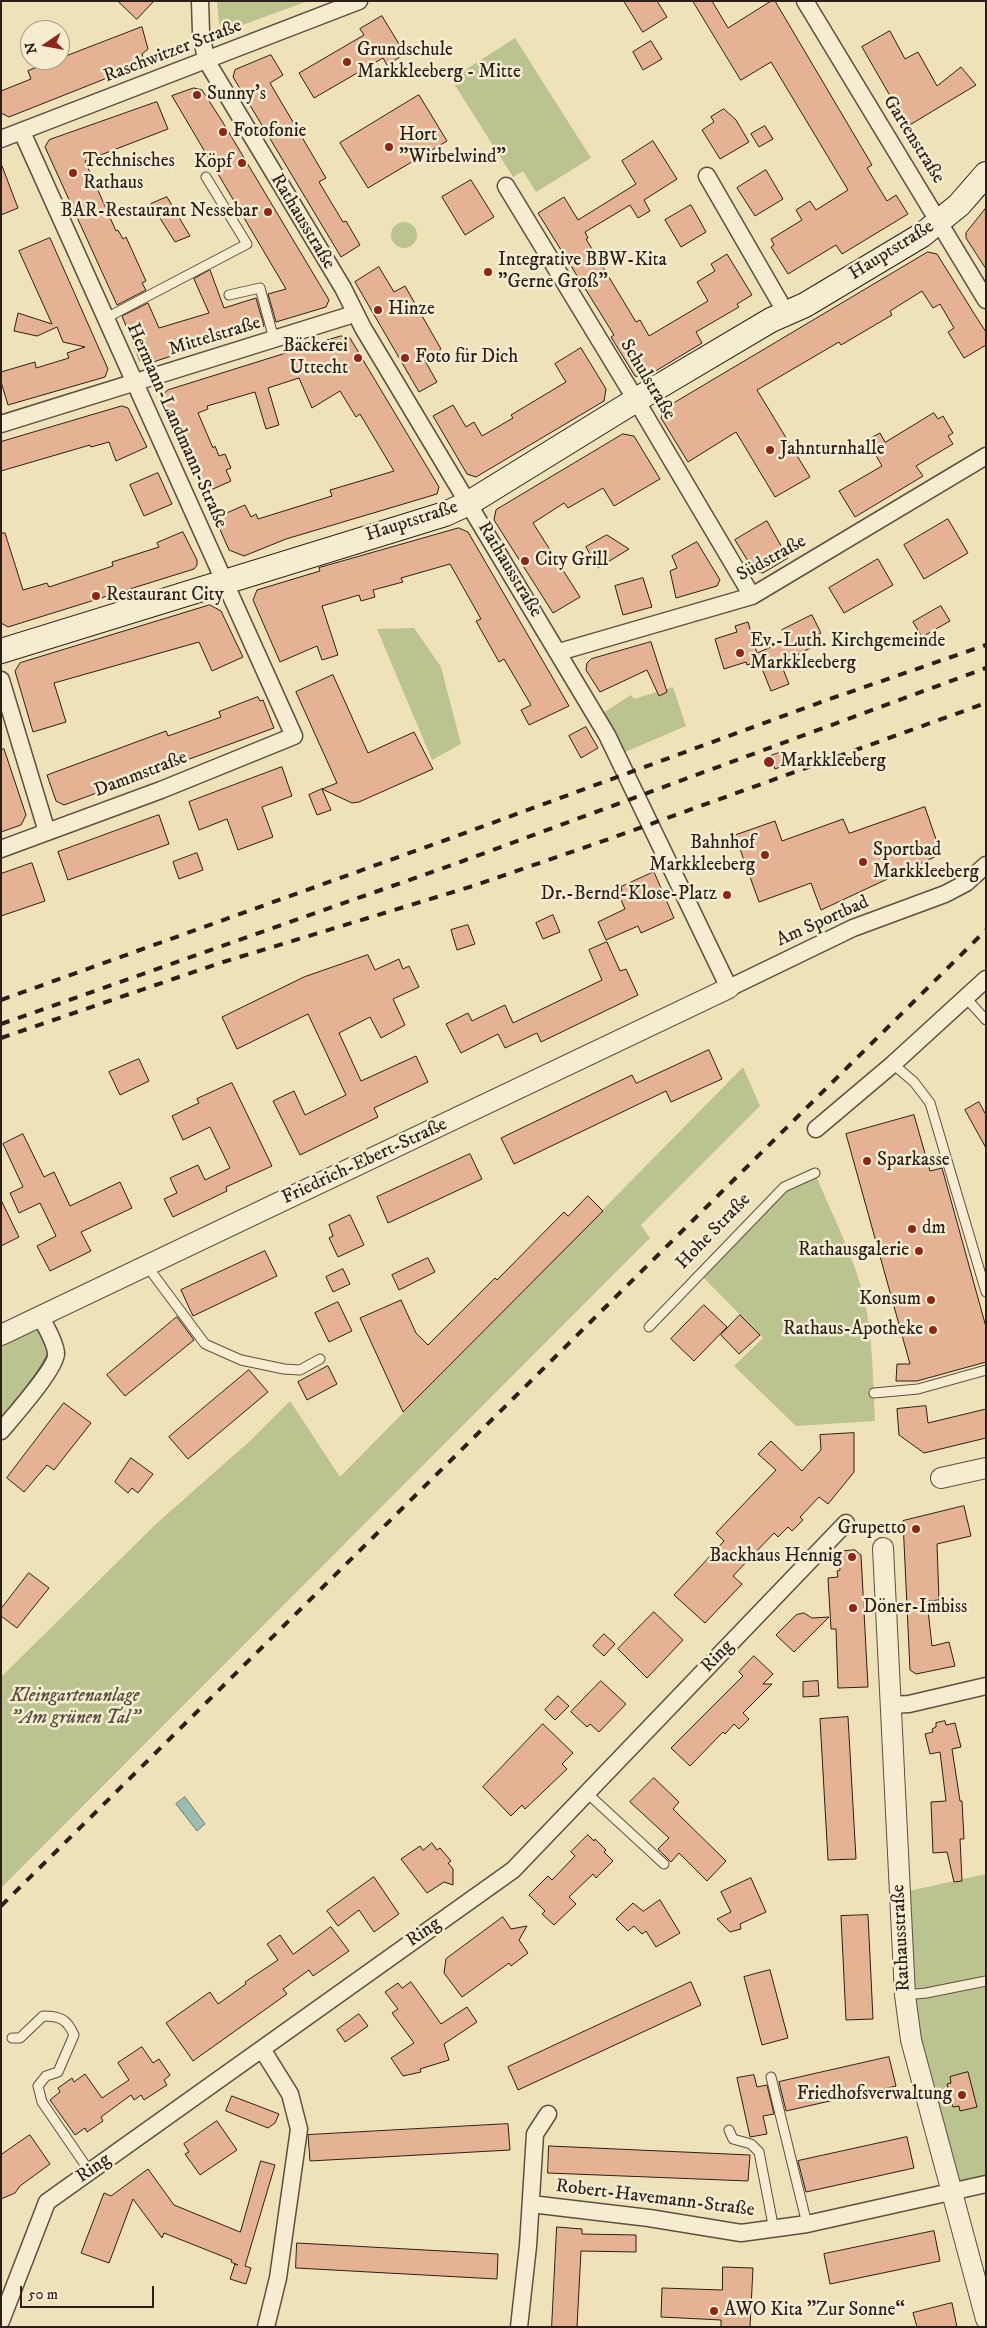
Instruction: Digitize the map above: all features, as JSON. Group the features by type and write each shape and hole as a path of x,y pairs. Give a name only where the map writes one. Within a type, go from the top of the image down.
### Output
{"main road":[{"name":"Hauptstraße","path":"1,650 445,514 469,503 636,400 786,313 806,305 940,222 959,205 986,174"}],"street":[{"path":"200,1 201,32 206,60"},
{"name":"Raschwitzer Straße","path":"1,139 359,1"},
{"name":"Gartenstraße","path":"805,1 986,300"},
{"name":"Rathausstraße","path":"206,60 343,288 354,314 559,652 618,755 729,988"},
{"name":"Hermann-Landmann-Straße","path":"22,132 294,736"},
{"path":"707,176 786,313"},
{"name":"Schulstraße","path":"506,186 752,596"},
{"name":"Mittelstraße","path":"1,424 354,314"},
{"name":"Südstraße","path":"559,652 752,596 986,456"},
{"path":"1,680 47,832"},
{"name":"Dammstraße","path":"1,849 162,790 294,736"},
{"name":"Am Sportbad","path":"729,988 852,928 945,894 966,883 986,865"},
{"path":"816,1129 893,1064 986,979"},
{"name":"Friedrich-Ebert-Straße","path":"1,1335 729,988"},
{"path":"1,1432 43,1379 56,1357 55,1348 41,1317"},
{"path":"941,1478 986,1468"},
{"name":"Ring","path":"2,2317 47,2202 513,1870 846,1523"},
{"name":"Rathausstraße","path":"883,1548 905,1995 911,2040 986,2319"},
{"path":"890,1705 909,1704 986,1686"},
{"path":"262,2049 290,2094 298,2129 278,2278 266,2327"},
{"name":"Robert-Havemann-Straße","path":"519,2327 524,2292 535,2134 548,2114"},
{"name":"Robert-Havemann-Straße","path":"530,2204 649,2218 741,2234 807,2224 986,2184"}],"lane":[{"path":"106,318 246,244 206,177"},
{"path":"229,295 260,288 274,339"},
{"path":"966,998 986,1020"},
{"path":"893,1064 914,1082 930,1103 986,1292"},
{"name":"Hohe Straße","path":"649,1328 784,1187 815,1173"},
{"path":"147,1266 205,1344 241,1360 284,1369 300,1370 320,1358"},
{"path":"874,1393 918,1389 986,1370"},
{"path":"587,1792 664,1864"},
{"path":"905,1995 926,1993 986,1980"},
{"path":"12,2038 20,2038 43,2016 56,2016 70,2024 74,2036 58,2072 46,2076 38,2086 42,2102 90,2172"},
{"path":"771,2078 807,2224"},
{"path":"729,2130 733,2139 751,2144 759,2152 764,2168 774,2230"}],"green space":[{"path":"217,1 308,1 226,31 219,24"},
{"path":"515,38 591,158 536,192 523,171 513,177 451,79"},
{"path":"404,222 413,226 417,235 413,244 404,248 395,244 391,235 395,226"},
{"path":"414,628 441,667 461,744 432,760 377,629"},
{"path":"673,687 686,726 618,755 597,717 631,695 634,699"},
{"name":"Kleingartenanlage \"Am grünen Tal\"","path":"743,1067 760,1106 641,1225 650,1238 1,1888 1,1677 156,1524 251,1440 290,1401 340,1477"},
{"path":"815,1173 849,1253 865,1302 871,1346 875,1421 796,1426 734,1366 763,1338 701,1275 784,1187"},
{"path":"41,1317 55,1348 1,1431 1,1335"},
{"path":"986,1874 986,2184 952,2191 911,2040 900,1893"}],"water":[{"path":"185,1797 205,1824 197,1831 176,1804"}],"building":[{"path":"118,1 154,1 137,19"},
{"path":"624,1 657,1 667,17 643,32"},
{"path":"693,1 712,1 728,28 771,1 775,1 872,165 867,168 887,201 896,195 908,214 842,254 836,245 788,274 771,247 774,245 771,239 802,220 796,210 810,201 816,210 848,190 771,62 741,80"},
{"path":"382,16 405,54 387,65 383,58 314,98 299,73 364,35 360,29"},
{"path":"142,27 148,49 142,54 145,63 9,117 1,113 1,91 31,79 28,71 31,70 70,70 70,55"},
{"path":"890,31 905,59 918,52 937,86 961,67 976,85 903,129 888,104 893,101 862,47"},
{"path":"651,41 662,59 643,70 633,52"},
{"path":"271,55 283,75 270,83 326,178 319,182 343,222 346,221 360,245 341,257 233,77 235,70"},
{"path":"194,88 202,90 222,121 329,300 326,307 276,322 268,294 286,289 172,96"},
{"path":"419,95 447,141 368,188 340,143"},
{"path":"157,102 168,129 85,161 116,231 118,230 123,239 126,237 146,281 142,283 146,290 117,305 45,147 49,140"},
{"path":"724,109 736,120 749,142 720,159 702,130 714,122 711,117"},
{"path":"765,126 773,139 759,147 751,134"},
{"path":"653,141 677,179 644,200 650,211 638,218 630,205 585,232 588,238 586,239 636,322 640,320 649,336 708,301 697,282 715,271 711,264 727,254 752,295 737,304 739,307 696,332 702,343 644,378 635,376 611,337 614,335 538,213 564,197 578,220 636,184 622,161"},
{"path":"1,167 18,208 1,215"},
{"path":"766,170 783,199 755,216 737,188"},
{"path":"471,180 494,217 465,235 442,197"},
{"path":"167,197 190,236 175,242 151,204"},
{"path":"691,205 706,232 681,247 665,220"},
{"path":"986,208 986,269 966,238 966,233"},
{"path":"50,238 108,369 105,377 8,405 1,382 1,372 35,362 36,368 69,358 67,353 85,347 63,342 57,327 37,336 14,331 18,313 52,324 19,251"},
{"path":"928,252 937,254 986,332 986,345 964,358 948,332 954,328 940,304 933,308 922,291 890,311 892,315 841,345 839,342 757,390 810,477 775,497 736,432 688,462 661,418 664,409"},
{"path":"379,267 394,292 405,286 441,349 424,359 437,382 419,392 355,282"},
{"path":"210,270 224,308 256,298 264,326 147,364 140,361 122,316 148,303 159,328 209,313 194,279"},
{"path":"341,336 350,338 439,487 437,494 286,539 244,556 229,550 215,518 245,505 251,517 256,514 258,519 332,496 330,490 394,471 360,414 356,417 340,391 312,408 299,378 268,388 279,425 266,429 255,392 207,406 208,409 198,413 213,448 215,446 219,456 225,454 231,468 226,470 231,481 204,493 163,401 163,394 168,390"},
{"path":"581,348 606,389 604,401 476,477 467,474 433,416 453,405 466,427 474,422 482,436 513,418 511,415 566,382 555,364"},
{"path":"122,406 128,408 147,447 116,461 109,442 91,447 90,445 1,471 1,442"},
{"path":"934,413 938,419 943,416 953,433 948,436 953,444 916,466 923,476 855,517 839,491 882,466 867,440 880,433 885,442"},
{"path":"623,434 634,436 660,479 614,506 603,488 568,508 564,503 533,523 580,597 553,613 494,520 496,510"},
{"path":"158,473 172,504 144,516 130,485"},
{"path":"948,519 968,553 924,579 904,545"},
{"path":"767,521 788,558 763,573 754,571 735,540"},
{"path":"459,528 468,532 569,706 529,725 521,710 531,705 504,659 499,662 476,621 481,619 450,564 401,578 403,582 373,590 375,597 361,601 359,595 322,606 338,655 322,660 317,646 280,662 253,600 257,590 320,571 319,568"},
{"path":"183,532 197,560 197,565 194,569 8,627 1,623 1,533 5,533 23,590 47,583 49,587 113,566 112,562 159,547 157,543"},
{"path":"607,535 629,549 598,568 586,547"},
{"path":"697,542 720,580 717,586 676,598 670,571 677,568 672,556"},
{"path":"878,559 893,585 844,613 829,588"},
{"path":"643,578 652,607 623,615 615,586"},
{"path":"210,605 221,611 243,657 212,671 199,642 54,683 66,722 33,732 15,671 20,663"},
{"path":"941,606 950,621 922,637 913,622"},
{"path":"812,615 821,633 810,639 814,646 781,664 789,684 771,691 759,661 747,665 746,662 724,669 715,639 737,632 735,626 748,622 757,653 787,640 782,630"},
{"path":"651,642 667,692 659,696 647,670 600,692 586,670 587,663 591,659"},
{"path":"333,675 368,753 414,732 433,769 359,802 352,803 322,789 337,783 296,692"},
{"path":"258,697 260,701 263,700 274,728 64,805 56,801 47,775 166,731 168,736 221,717 219,712"},
{"path":"586,727 598,748 581,758 569,736"},
{"path":"4,749 26,815 21,825 1,832 1,750"},
{"path":"785,751 790,763 775,769 770,756"},
{"path":"282,767 292,796 262,807 273,837 238,850 227,819 199,830 189,802"},
{"path":"322,789 331,810 317,815 309,795"},
{"name":"Sportbad Markkleeberg","path":"925,807 941,854 821,910 811,883 759,902 735,835 775,821 782,841 843,819 849,833"},
{"path":"159,815 169,844 68,880 58,852"},
{"path":"197,853 203,870 179,879 173,862"},
{"path":"32,863 45,901 1,916 1,874"},
{"path":"654,872 674,918 641,933 638,926 606,940 598,922 625,909 618,893 622,891 621,887"},
{"path":"553,915 560,932 543,939 536,923"},
{"path":"468,925 475,944 457,950 451,930"},
{"path":"607,942 620,971 626,969 638,995 541,1042 537,1033 505,1048 498,1034 461,1053 446,1024 468,1013 472,1021 505,1005 513,1023 602,980 589,950"},
{"path":"368,955 375,970 399,959 403,969 409,966 419,987 393,999 405,1025 381,1038 370,1017 339,1033 361,1081 416,1056 428,1082 374,1108 378,1117 300,1155 273,1101 294,1091 305,1115 346,1095 308,1014 237,1049 222,1017 304,977"},
{"path":"709,1050 722,1079 671,1102 666,1091 514,1164 501,1138 632,1075 636,1083"},
{"path":"139,1059 149,1081 120,1095 109,1072"},
{"path":"232,1083 272,1166 226,1187 227,1191 173,1217 164,1199 177,1193 170,1178 198,1165 205,1180 230,1168 210,1127 183,1140 172,1116 199,1103 197,1099"},
{"path":"979,1102 986,1115 986,1148 965,1110"},
{"name":"Rathausgalerie","path":"914,1115 930,1171 942,1168 986,1327 986,1362 917,1381 896,1381 897,1364 910,1364 846,1134"},
{"path":"23,1134 44,1177 54,1172 70,1206 120,1182 132,1208 81,1232 91,1251 50,1271 37,1246 56,1236 40,1203 19,1213 10,1193 23,1187 3,1144"},
{"path":"470,1154 482,1179 388,1223 377,1197"},
{"path":"588,1196 603,1211 403,1412 360,1318 401,1300 416,1333 428,1345 495,1278 497,1280 564,1212 568,1216"},
{"path":"1,1200 19,1237 1,1246"},
{"path":"350,1215 364,1245 338,1257 329,1238 333,1236 329,1225"},
{"path":"265,1251 277,1276 193,1316 181,1290"},
{"path":"428,1258 435,1272 399,1290 392,1275"},
{"path":"343,1269 350,1284 333,1292 326,1277"},
{"path":"338,1302 352,1331 329,1342 315,1313"},
{"path":"704,1305 727,1327 694,1361 671,1339"},
{"path":"740,1315 760,1335 739,1354 721,1335"},
{"path":"177,1317 194,1340 125,1396 107,1375"},
{"path":"328,1366 337,1384 307,1400 298,1382"},
{"path":"249,1370 268,1392 188,1459 169,1437"},
{"path":"64,1403 91,1423 54,1470 47,1465 24,1492 7,1478"},
{"path":"926,1406 928,1423 986,1409 986,1438 924,1453 899,1435 897,1409"},
{"path":"854,1433 854,1472 828,1504 819,1497 800,1517 803,1520 792,1531 788,1527 778,1537 774,1533 733,1576 742,1584 705,1623 674,1595 724,1541 716,1533 776,1470 758,1454 771,1441 802,1471 821,1450 820,1435"},
{"path":"131,1458 153,1474 138,1493 132,1488 128,1493 115,1482"},
{"path":"964,1506 971,1536 937,1544 939,1600 927,1601 932,1646 949,1642 955,1666 916,1674 910,1670 903,1521"},
{"path":"855,1550 861,1555 868,1687 838,1688 836,1629 831,1629 828,1578 838,1577 837,1571 840,1570 839,1557 844,1551"},
{"path":"29,1573 49,1588 17,1628 1,1616 1,1609"},
{"path":"654,1612 683,1640 647,1678 618,1649"},
{"path":"804,1613 812,1618 829,1617 794,1652 776,1635 796,1615"},
{"path":"604,1634 615,1644 604,1656 593,1646"},
{"path":"754,1656 773,1674 763,1684 772,1684 743,1713 749,1719 739,1729 734,1724 725,1734 723,1732 690,1766 671,1748 743,1676 739,1672"},
{"path":"601,1681 626,1704 599,1732 590,1724 587,1727 571,1712"},
{"path":"818,1681 819,1696 803,1697 803,1682"},
{"path":"558,1696 569,1706 555,1720 545,1710"},
{"path":"848,1717 856,1859 828,1860 820,1719"},
{"path":"945,1721 946,1725 955,1723 961,1747 952,1749 960,1801 962,1801 964,1839 960,1839 962,1881 954,1882 947,1852 933,1853 931,1802 946,1801 940,1752 930,1754 925,1734 933,1732 932,1729 936,1727 936,1723"},
{"path":"543,1724 573,1753 562,1764 567,1769 525,1809 522,1805 511,1816 483,1787"},
{"path":"654,1778 679,1802 673,1809 726,1861 707,1881 679,1853 671,1862 658,1849 669,1838 630,1802"},
{"path":"588,1835 606,1850 604,1852 613,1861 596,1878 593,1874 569,1897 576,1904 554,1925 542,1914 545,1911 529,1895 548,1876 552,1880 575,1856 571,1852"},
{"path":"432,1843 437,1850 440,1848 451,1861 448,1863 453,1869 453,1885 444,1882 427,1893 401,1859 420,1846 423,1850"},
{"path":"374,1877 399,1914 374,1932 359,1910 338,1926 327,1911"},
{"path":"751,1878 766,1912 740,1924 741,1929 730,1932 717,1919 731,1912 721,1892"},
{"path":"660,1900 680,1933 656,1947 646,1931 642,1934 634,1926 628,1931 616,1919 633,1903 643,1911"},
{"path":"868,1915 873,2019 846,2020 841,1916"},
{"path":"503,1917 511,1929 527,1926 519,1940 528,1953 511,1966 509,1963 462,1997 444,1973 446,1959"},
{"path":"331,1927 349,1951 313,1976 309,1970 283,1989 287,1994 193,2061 166,2023 210,1992 218,2004 246,1984 245,1982 278,1960 267,1944 280,1935 293,1954"},
{"path":"770,1970 788,2038 762,2045 744,1977"},
{"path":"411,1982 441,2024 467,2007 477,2022 444,2044 449,2060 420,2069 421,2072 403,2076 391,2058 414,2043 392,2013 398,2009 385,1992 398,1983 402,1988"},
{"path":"691,1982 701,2005 518,2090 508,2067"},
{"path":"359,2014 368,2026 345,2042 337,2030"},
{"path":"142,2047 153,2063 159,2059 170,2075 164,2080 167,2085 144,2100 141,2095 134,2100 131,2095 101,2117 103,2121 87,2132 85,2128 75,2135 50,2100 60,2092 58,2088 72,2078 74,2082 85,2074 102,2098 129,2080 118,2063"},
{"path":"889,2057 896,2086 786,2111 779,2082"},
{"name":"Friedhofsverwaltung","path":"968,2072 977,2107 960,2111 959,2106 953,2107 947,2084 951,2083 950,2077"},
{"path":"754,2075 757,2087 767,2085 774,2114 763,2116 767,2134 750,2137 737,2078"},
{"path":"232,2096 279,2114 275,2123 268,2128 226,2111"},
{"path":"217,2121 237,2150 200,2175 185,2154 189,2152 184,2144"},
{"path":"508,2124 510,2150 310,2161 308,2135"},
{"path":"30,2135 50,2164 20,2186 15,2193 1,2199 1,2155"},
{"path":"907,2137 914,2168 806,2192 798,2161"},
{"path":"549,2146 750,2155 748,2181 548,2173"},
{"path":"261,2161 275,2165 245,2266 251,2268 246,2284 230,2279 235,2264 238,2265 231,2262 232,2260 164,2233 162,2238 133,2199 109,2263 81,2253 104,2193 111,2196 148,2169 174,2205 240,2232"},
{"path":"557,2227 582,2229 582,2234 636,2235 636,2252 581,2251 577,2327 552,2327"},
{"path":"934,2231 940,2261 830,2284 824,2254"},
{"path":"297,2243 498,2254 497,2279 296,2268"},
{"name":"AWO Kita \"Zur Sonne“","path":"723,2267 753,2268 750,2327 721,2327 721,2320 661,2317 662,2288 722,2290"},
{"path":"952,2303 957,2327 917,2327 913,2313"}],"railway":[{"path":"1,1000 824,701 986,645"},
{"path":"1,1024 463,861 986,668"},
{"path":"1,1038 220,963 473,886 986,703"},
{"path":"1,1906 986,930"}],"place":[{"name":"Grundschule Markkleeberg - Mitte","path":"347,62"},
{"name":"Sunny's","path":"197,95"},
{"name":"Fotofonie","path":"223,132"},
{"name":"Hort \"Wirbelwind\"","path":"389,147"},
{"name":"Köpf","path":"242,163"},
{"name":"Technisches Rathaus","path":"73,173"},
{"name":"BAR-Restaurant Nessebar","path":"268,212"},
{"name":"Integrative BBW-Kita \"Gerne Groß\"","path":"488,272"},
{"name":"Hinze","path":"378,310"},
{"name":"Bäckerei Uttecht","path":"358,358"},
{"name":"Foto für Dich","path":"405,358"},
{"name":"Jahnturnhalle","path":"770,450"},
{"name":"City Grill","path":"525,561"},
{"name":"Restaurant City","path":"96,596"},
{"name":"Ev.-Luth. Kirchgemeinde Markkleeberg","path":"740,653"},
{"name":"Markkleeberg","path":"769,762"},
{"name":"Bahnhof Markkleeberg","path":"765,855"},
{"name":"Sportbad Markkleeberg","path":"863,862"},
{"name":"Dr.-Bernd-Klose-Platz","path":"727,895"},
{"name":"Sparkasse","path":"867,1161"},
{"name":"dm","path":"912,1229"},
{"name":"Rathausgalerie","path":"919,1251"},
{"name":"Konsum","path":"931,1300"},
{"name":"Rathaus-Apotheke","path":"933,1330"},
{"name":"Grupetto","path":"916,1529"},
{"name":"Backhaus Hennig","path":"852,1557"},
{"name":"Döner-Imbiss","path":"853,1608"},
{"name":"Friedhofsverwaltung","path":"962,2095"},
{"name":"AWO Kita \"Zur Sonne“","path":"714,2311"}]}
